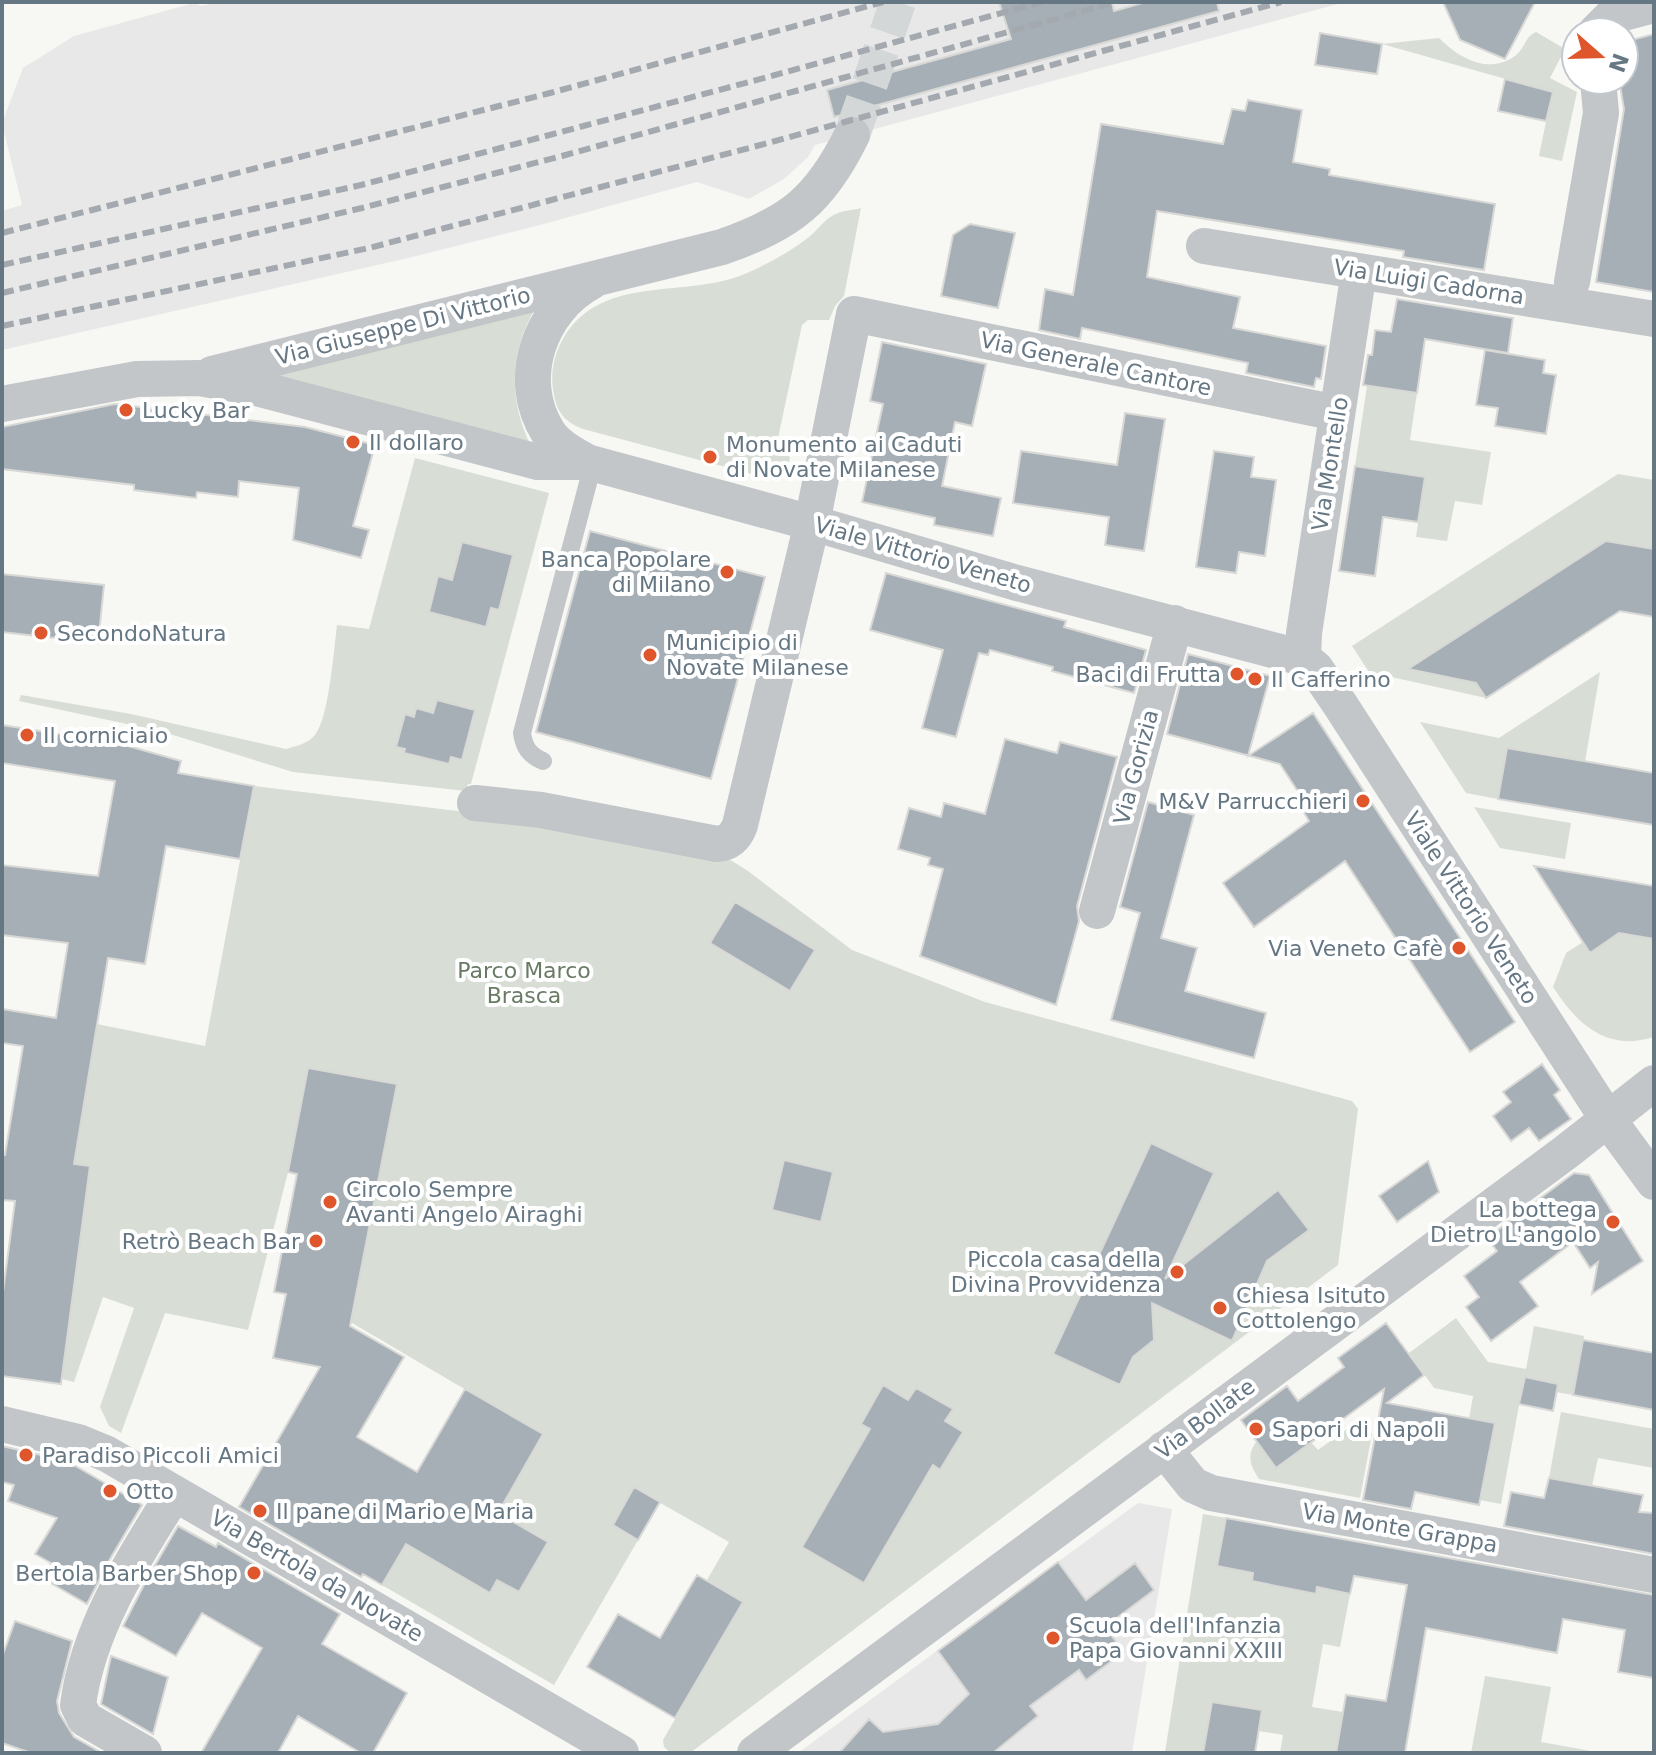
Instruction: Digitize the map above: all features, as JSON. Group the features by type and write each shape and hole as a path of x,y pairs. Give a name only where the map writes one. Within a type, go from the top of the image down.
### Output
{"street":[{"path":"1612,16 1654,5"},
{"path":"1572,282 1601,113 1599,96"},
{"name":"Via Giuseppe Di Vittorio","path":"199,378 722,247 761,233 791,216 817,192 837,166 852,135"},
{"name":"Via Luigi Cadorna","path":"1204,246 1654,319"},
{"name":"Via Montello","path":"1303,658 1304,633 1359,271"},
{"name":"Via Giuseppe Di Vittorio","path":"590,463 548,434 535,400 534,362 549,320 582,287 607,274"},
{"name":"Via Generale Cantore","path":"812,523 854,314 1337,413"},
{"name":"Viale Vittorio Veneto","path":"2,404 122,380 199,378 256,388 538,462 590,463 1017,583 1303,658 1316,669 1341,706 1607,1118 1654,1182"},
{"path":"475,803 541,810 717,844 728,842 740,825 812,523"},
{"name":"Via Gorizia","path":"1097,911 1175,623"},
{"name":"Via Bollate","path":"755,1753 1566,1152 1654,1083"},
{"name":"Via Bertola da Novate","path":"2,1424 78,1442 107,1454 621,1753"},
{"name":"Via Monte Grappa","path":"1164,1449 1193,1485 1211,1493 1653,1570"},
{"path":"144,1753 85,1719 78,1705 86,1666 102,1618 174,1494"}],"lane":[{"path":"543,761 530,754 522,733 590,463"}],"shaded area":[{"path":"221,2 1345,2 815,145 808,157 784,179 749,199 697,182 408,258 2,350 2,211 22,205 2,123 23,68 74,36 194,3 201,6"},
{"name":"Scuola dell'Infanzia Papa Giovanni XXIII","path":"1138,1503 1172,1509 1132,1753 798,1753"}],"green space":[{"path":"1536,32 1560,46 1560,59 1550,78 1560,83 1560,96 1576,96 1562,161 1539,156 1552,92 1382,44 1439,38 1474,62 1495,64 1515,56 1529,36"},
{"path":"861,208 844,296 829,320 808,320 802,325 777,443 779,449 790,458 782,472 767,478 583,429 562,414 556,403 552,376 558,349 581,317 601,303 624,295 724,281 747,273 798,245 833,215"},
{"path":"537,306 521,339 515,373 518,407 529,442 253,377"},
{"path":"1367,386 1417,393 1410,440 1491,452 1482,505 1455,501 1447,541 1416,537 1425,477 1355,466"},
{"path":"415,458 549,493 471,784 468,784 466,791 293,772 160,731 19,701 21,695 131,714 286,749 308,741 324,716 337,625 369,629"},
{"path":"1618,474 1654,480 1654,549 1606,541 1409,668 1476,683 1486,698 1369,672 1352,646"},
{"path":"1600,672 1585,762 1507,749 1498,799 1466,793 1420,722 1499,738"},
{"name":"Parco Marco Brasca","path":"254,786 538,821 724,856 852,950 985,1002 1352,1101 1358,1109 1338,1265 690,1753 671,1753 664,1747 663,1740 743,1602 707,1580 729,1542 634,1488 613,1525 638,1540 554,1685 382,1585 467,1440 521,1472 543,1435 347,1320 354,1307 397,1084 308,1068 288,1172 248,1330 165,1313 121,1433 109,1426 100,1407 134,1308 103,1297 74,1382 62,1379 90,1167 74,1164 97,1024 205,1046"},
{"path":"1474,807 1571,823 1565,859 1500,848"},
{"path":"1619,933 1654,941 1654,1037 1621,1041 1594,1032 1572,1013 1553,987 1566,953 1583,942 1590,953"},
{"path":"1456,1318 1488,1362 1526,1369 1534,1326 1584,1336 1573,1395 1556,1392 1558,1384 1524,1378 1501,1504 1480,1500 1494,1423 1469,1419 1473,1396 1434,1388 1409,1353"},
{"path":"1561,1412 1654,1429 1654,1468 1598,1458 1592,1486 1549,1478"},
{"path":"1361,1419 1372,1434 1360,1498 1259,1479 1253,1469 1250,1455 1257,1441 1311,1442 1318,1450"},
{"path":"1203,1514 1226,1518 1217,1566 1253,1573 1252,1582 1316,1593 1317,1587 1350,1594 1340,1647 1323,1644 1312,1707 1343,1712 1336,1753 1280,1753 1283,1735 1259,1731 1262,1711 1212,1702 1203,1753 1165,1752"},
{"path":"1485,1676 1551,1687 1541,1742 1602,1753 1471,1753"}],"building":[{"path":"999,2 1112,2 1114,11 1146,2 1217,2 1219,11 834,117 827,90 1011,39"},
{"path":"1443,2 1535,2 1505,59 1460,40"},
{"path":"1320,33 1382,44 1377,74 1315,65"},
{"path":"1654,34 1654,292 1596,282 1624,109 1622,96 1640,96 1640,38"},
{"path":"1505,79 1553,92 1546,121 1498,111"},
{"path":"1248,100 1302,110 1293,162 1330,169 1329,175 1495,204 1484,270 1403,257 1404,251 1157,211 1147,277 1240,297 1233,328 1326,346 1321,379 1316,378 1314,387 1246,373 1248,363 1082,328 1080,339 1039,330 1045,289 1073,295 1101,124 1223,144 1232,109 1245,111"},
{"path":"970,224 1015,233 998,308 941,296 953,235"},
{"path":"1397,299 1513,318 1508,353 1425,339 1417,393 1363,385 1375,330 1391,332"},
{"path":"882,342 986,364 972,426 955,422 942,486 1001,498 993,536 934,525 935,518 862,502 883,404 870,401"},
{"path":"1485,350 1545,360 1543,373 1556,375 1546,434 1495,426 1498,408 1476,405"},
{"path":"115,404 305,427 375,445 353,526 369,530 361,558 293,540 299,488 239,481 238,497 197,492 196,498 134,490 134,485 2,469 2,427"},
{"path":"1125,413 1165,419 1144,551 1105,545 1109,517 1013,503 1021,451 1117,465"},
{"path":"1214,451 1254,457 1251,477 1276,480 1265,556 1239,552 1236,573 1196,567"},
{"path":"1355,466 1425,477 1418,522 1383,517 1375,576 1339,571"},
{"name":"Municipio di Novate Milanese","path":"590,531 765,577 711,779 536,732"},
{"path":"1606,541 1654,549 1654,617 1620,611 1486,698 1476,683 1408,669"},
{"path":"462,542 513,555 499,610 491,608 486,627 429,612 438,576 452,580"},
{"path":"886,573 1066,621 1064,627 1146,650 1134,693 990,650 988,655 979,653 956,737 922,728 943,650 870,630"},
{"path":"2,574 104,585 98,643 2,632"},
{"path":"1188,654 1270,676 1248,756 1167,734"},
{"path":"437,700 475,710 462,760 451,757 449,764 404,753 405,749 396,747 405,714 414,717 416,708 433,713"},
{"path":"1313,713 1515,1022 1470,1052 1345,861 1254,927 1223,883 1309,821 1303,811 1308,807 1280,764 1249,756"},
{"path":"2,725 121,744 181,761 178,773 254,786 240,859 166,846 145,964 108,958 74,1164 90,1166 61,1384 2,1376 2,1300 15,1201 2,1200 2,1155 5,1155 23,1046 2,1043 2,1009 56,1018 68,943 2,935 2,865 98,876 115,781 2,763"},
{"path":"1005,739 1057,753 1060,742 1117,757 1077,906 1079,921 1056,1005 920,956 943,869 928,865 930,858 898,849 909,808 941,817 944,803 985,814"},
{"path":"1507,748 1654,773 1654,825 1498,799"},
{"path":"1148,802 1194,815 1161,938 1197,948 1185,991 1266,1013 1254,1058 1111,1020 1140,913 1120,907"},
{"path":"1534,866 1654,886 1654,939 1619,933 1590,953"},
{"path":"735,902 815,950 790,991 710,943"},
{"path":"1542,1064 1560,1090 1554,1095 1571,1119 1539,1141 1529,1128 1511,1141 1493,1116 1511,1102 1503,1092"},
{"path":"308,1068 397,1084 350,1326 404,1357 357,1437 417,1472 465,1389 543,1434 498,1513 548,1542 519,1592 497,1580 490,1593 406,1544 382,1585 363,1574 361,1577 239,1507 320,1367 273,1358 286,1294 274,1292 297,1174 288,1172"},
{"name":"Piccola casa della Divina Provvidenza","path":"1151,1143 1214,1173 1165,1279 1278,1190 1309,1230 1267,1261 1232,1341 1152,1303 1154,1340 1133,1357 1120,1385 1053,1354"},
{"path":"784,1160 833,1172 821,1222 772,1210"},
{"path":"1428,1161 1439,1192 1397,1222 1379,1196"},
{"path":"1574,1173 1589,1175 1643,1261 1592,1294 1598,1262 1590,1268 1573,1242 1520,1282 1538,1306 1491,1341 1466,1307 1479,1297 1464,1276 1497,1251 1487,1238"},
{"path":"1386,1323 1424,1375 1387,1403 1495,1423 1479,1505 1415,1492 1411,1509 1363,1500 1384,1389 1276,1468 1241,1420 1287,1386 1298,1401 1344,1367 1338,1358"},
{"path":"1583,1340 1654,1353 1654,1410 1573,1395"},
{"path":"1525,1377 1558,1384 1553,1411 1519,1404"},
{"path":"883,1385 908,1400 916,1388 953,1409 945,1421 963,1432 940,1470 933,1465 864,1583 802,1547 870,1429 861,1424"},
{"path":"2,1446 67,1461 142,1505 87,1604 42,1578 51,1563 35,1554 57,1518 8,1501 14,1485 2,1482"},
{"path":"1549,1478 1643,1495 1639,1512 1654,1513 1654,1554 1504,1526 1511,1492 1544,1498"},
{"path":"634,1487 660,1502 638,1540 613,1525"},
{"path":"1226,1518 1654,1595 1654,1678 1618,1672 1625,1630 1563,1619 1557,1653 1426,1628 1405,1753 1336,1753 1346,1695 1386,1701 1407,1585 1354,1576 1350,1594 1317,1587 1316,1594 1252,1581 1253,1573 1217,1566"},
{"path":"178,1526 216,1547 218,1543 340,1614 322,1644 407,1693 373,1753 361,1753 298,1716 278,1753 201,1753 262,1648 202,1613 176,1656 123,1626"},
{"path":"1058,1562 1086,1600 1135,1563 1154,1590 1105,1627 1124,1652 1086,1680 1079,1670 1030,1706 1038,1716 993,1753 839,1753 869,1719 883,1732 938,1724 969,1694 938,1651"},
{"path":"697,1575 743,1602 675,1718 587,1667 618,1614 660,1638"},
{"path":"15,1621 72,1641 57,1701 59,1713 74,1737 102,1753 31,1753 2,1743 2,1657"},
{"path":"111,1656 168,1677 153,1734 101,1704"},
{"path":"1212,1702 1262,1710 1255,1753 1203,1753"}],"tunnel":[{"path":"852,135 898,2"}],"railway":[{"path":"2,233 550,93 883,2"},
{"path":"2,265 361,185 1042,2"},
{"path":"2,293 362,208 562,156 1116,2"},
{"path":"2,326 369,248 768,143 1281,2"}],"place":[{"name":"Lucky Bar","path":"126,410"},
{"name":"Il dollaro","path":"353,442"},
{"name":"Monumento ai Caduti di Novate Milanese","path":"710,457"},
{"name":"Banca Popolare di Milano","path":"727,572"},
{"name":"SecondoNatura","path":"41,633"},
{"name":"Municipio di Novate Milanese","path":"650,655"},
{"name":"Baci di Frutta","path":"1237,674"},
{"name":"Il Cafferino","path":"1255,679"},
{"name":"Il corniciaio","path":"27,735"},
{"name":"M&V Parrucchieri","path":"1363,801"},
{"name":"Via Veneto Cafè","path":"1459,948"},
{"name":"Circolo Sempre Avanti Angelo Airaghi","path":"330,1202"},
{"name":"La bottega Dietro L'angolo","path":"1613,1222"},
{"name":"Retrò Beach Bar","path":"316,1241"},
{"name":"Piccola casa della Divina Provvidenza","path":"1177,1272"},
{"name":"Chiesa Isituto Cottolengo","path":"1220,1308"},
{"name":"Sapori di Napoli","path":"1256,1429"},
{"name":"Paradiso Piccoli Amici","path":"26,1455"},
{"name":"Otto","path":"110,1491"},
{"name":"Il pane di Mario e Maria","path":"260,1511"},
{"name":"Bertola Barber Shop","path":"254,1573"},
{"name":"Scuola dell'Infanzia Papa Giovanni XXIII","path":"1053,1638"}]}
